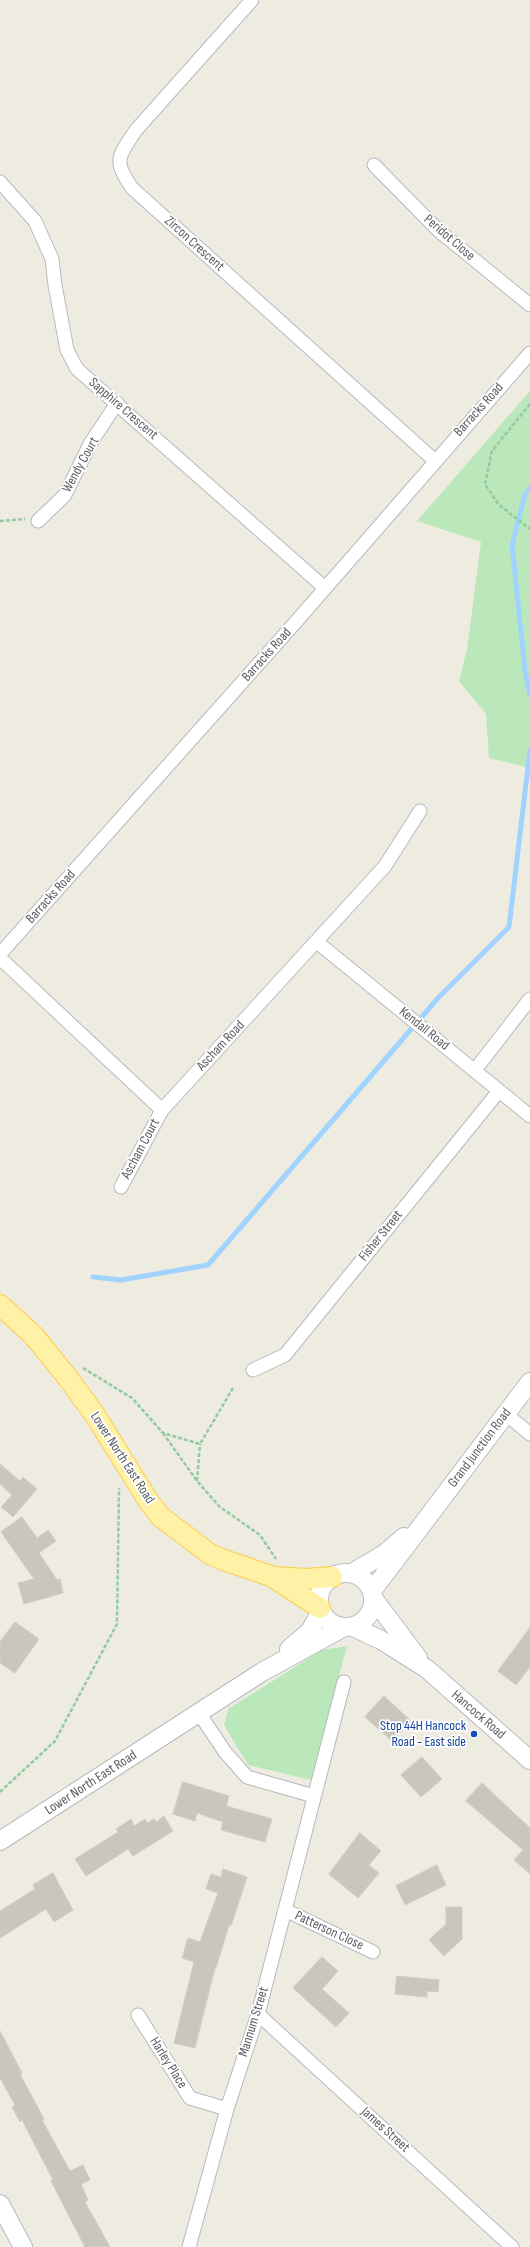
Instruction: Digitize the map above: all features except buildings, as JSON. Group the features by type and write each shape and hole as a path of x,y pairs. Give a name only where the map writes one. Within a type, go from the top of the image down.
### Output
{"main road":[{"name":"Lower North East Road","path":"0,1305 34,1336 68,1378 95,1415 119,1457 149,1502 161,1517 183,1534 224,1560 274,1569 306,1579 332,1577"},
{"name":"Grand Junction Road","path":"373,1594 530,1382"},
{"name":"Grand Junction Road","path":"352,1573 384,1554 431,1514"},
{"name":"Lower North East Road","path":"262,1672 310,1630 321,1610 274,1569"},
{"path":"352,1573 364,1580 373,1594 368,1616 364,1621 348,1627 333,1624 321,1610 319,1601 322,1587 332,1577 338,1574 352,1573"},
{"name":"Hancock Road","path":"373,1594 427,1670"},
{"name":"Lower North East Road","path":"0,1841 262,1672 348,1627"},
{"name":"Hancock Road","path":"348,1627 381,1640 427,1670 530,1760"},
{"path":"2,2211 24,2247"}],"street":[{"name":"Zircon Crescent","path":"252,0 136,130 120,154 121,172 132,188 434,460"},
{"name":"Peridot Close","path":"374,165 439,231 530,305"},
{"name":"Sapphire Crescent","path":"0,182 34,221 52,259 55,285 67,350 77,369 325,588"},
{"name":"Barracks Road","path":"0,954 325,588 434,460 530,353"},
{"name":"Wendy Court","path":"40,519 65,495 90,444 117,403"},
{"name":"Ascham Road","path":"162,1110 385,866 420,811"},
{"name":"Kendall Road","path":"316,942 530,1116"},
{"path":"0,958 162,1110"},
{"path":"475,1070 530,999"},
{"name":"Fisher Street","path":"253,1370 284,1355 500,1091"},
{"name":"Ascham Court","path":"121,1187 162,1110"},
{"path":"506,1414 530,1434"},
{"name":"Mannum Street","path":"189,2247 227,2109 258,2014 344,1682"},
{"path":"199,1713 225,1752 247,1778 314,1796"},
{"name":"Patterson Close","path":"285,1910 373,1952"},
{"name":"Harley Place","path":"138,2014 190,2098 227,2109"},
{"name":"James Street","path":"258,2014 512,2247"}],"path":[{"path":"529,528 499,505 485,484 492,451 530,404"},
{"path":"0,521 40,519"},
{"path":"80,1365 132,1398 163,1433 197,1481 220,1507 260,1535 274,1569"},
{"path":"197,1481 200,1444 233,1388"},
{"path":"163,1433 200,1444"},
{"path":"0,1792 55,1741 117,1624 119,1457"}],"green space":[{"path":"530,391 530,768 489,758 486,714 459,681 467,649 481,542 417,521"},
{"path":"347,1646 311,1780 248,1765 224,1725 228,1709 322,1650"}],"waterway":[{"path":"530,488 525,494 512,545 525,671 530,695"},
{"path":"93,1277 121,1280 208,1265 438,998 509,927 530,750"}],"place":[{"name":"Stop 44H Hancock Road - East side","path":"474,1734"}]}
